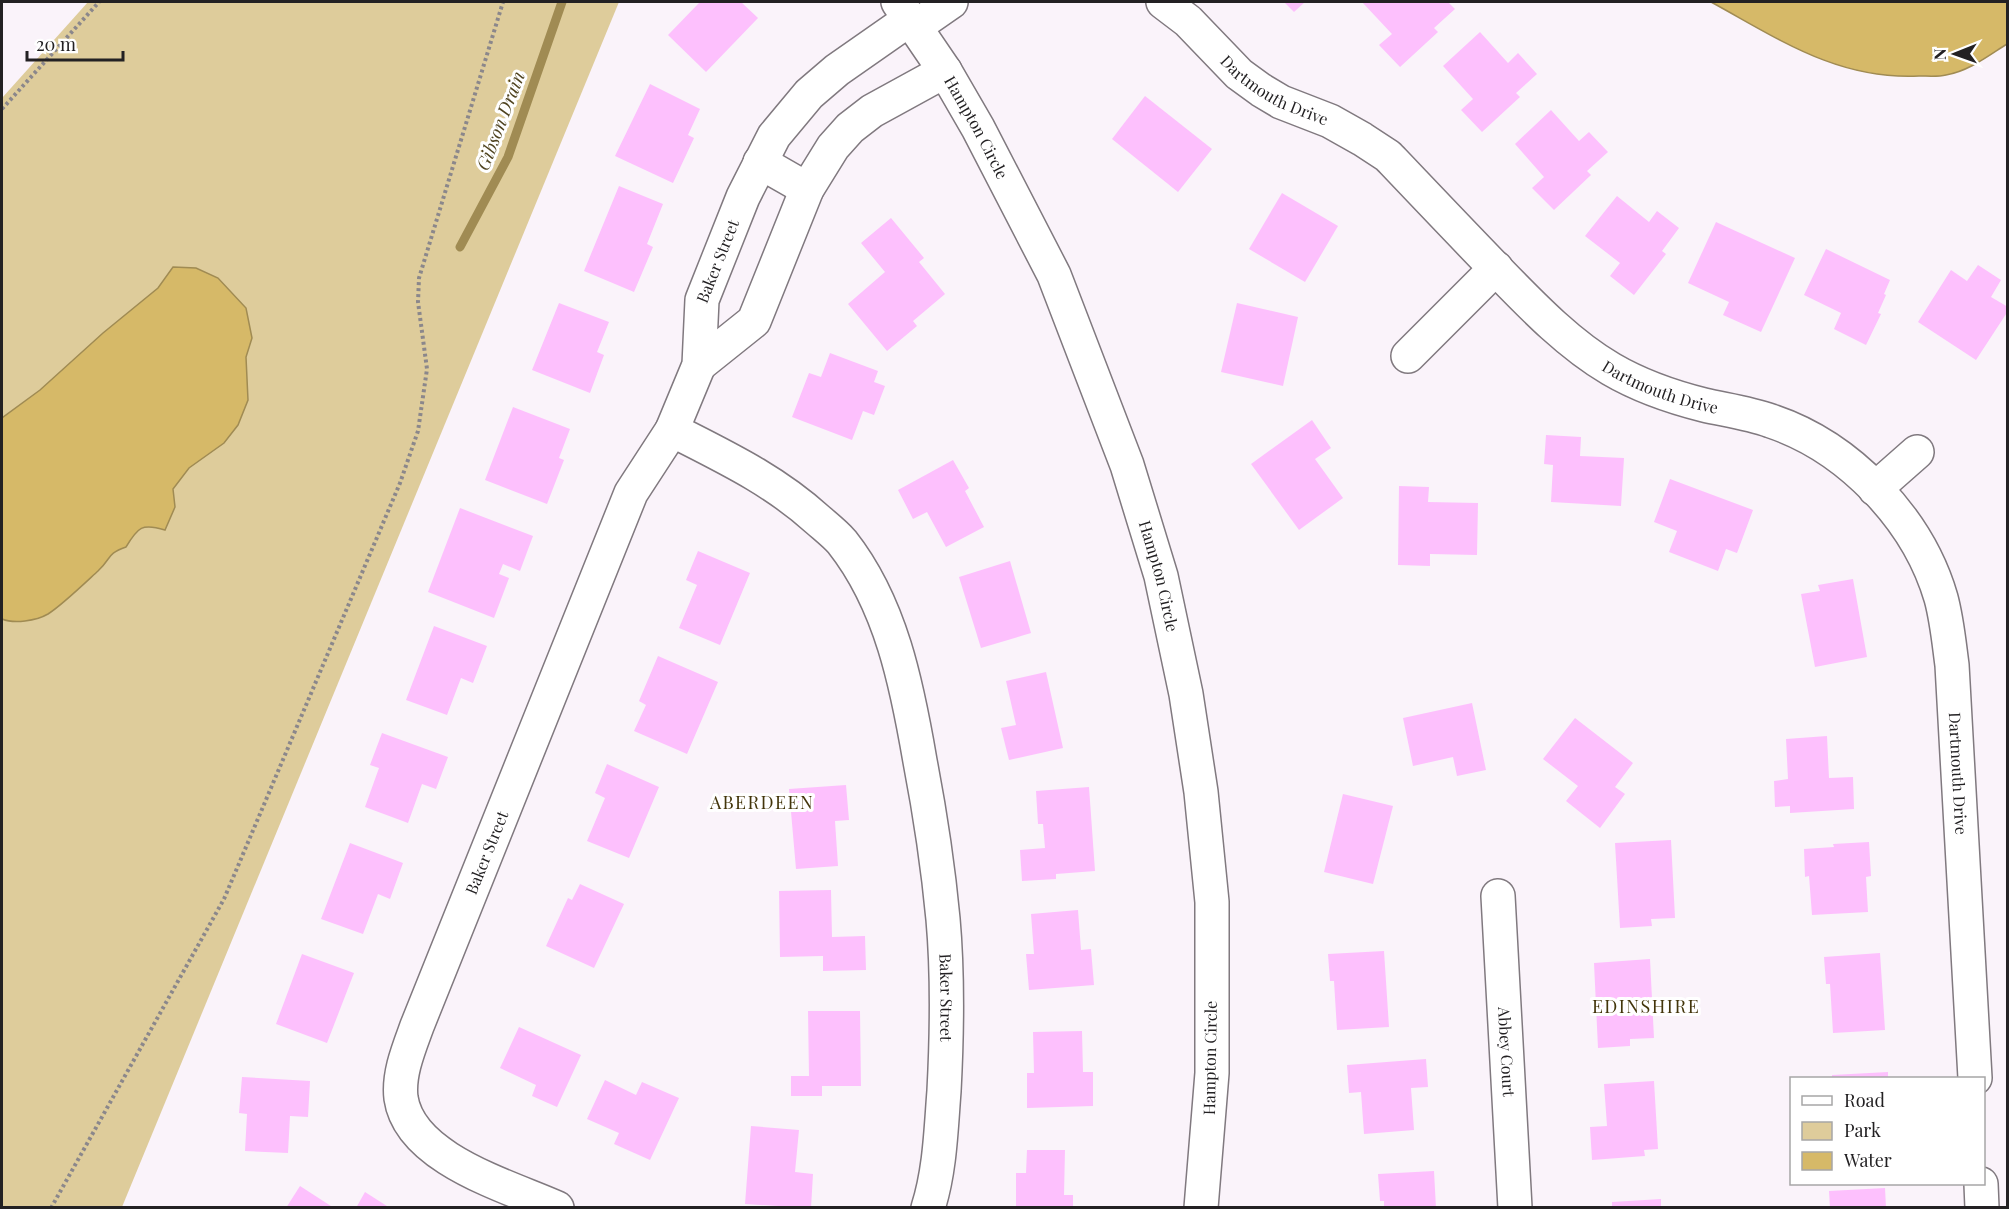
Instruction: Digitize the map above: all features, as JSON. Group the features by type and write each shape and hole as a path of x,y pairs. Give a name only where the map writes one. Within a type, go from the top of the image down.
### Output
{"street":[{"path":"908,16 951,2"},
{"name":"Dartmouth Drive","path":"1163,2 1188,21 1239,74 1261,90 1281,102 1330,121 1388,156 1534,308 1584,350 1611,369 1643,385 1671,395 1771,421 1821,445 1875,489 1913,536 1941,598 1952,665 1975,1077"},
{"name":"Hampton Circle","path":"908,16 945,71 983,137 1054,274 1127,465 1161,576 1186,694 1201,792 1212,902 1212,1073 1201,1208"},
{"name":"Baker Street","path":"557,1208 465,1168 436,1151 420,1137 406,1115 401,1096 404,1065 421,1015 631,493 672,430 699,365 702,300 759,162 774,136 809,94 908,16"},
{"name":"Baker Street","path":"699,365 754,321 807,189 833,147 850,128 872,111 945,71"},
{"path":"759,162 807,189"},
{"path":"1408,356 1496,268"},
{"name":"Baker Street","path":"672,430 776,486 800,503 841,540 879,603 898,656 912,713 929,811 944,932 946,986 943,1102 939,1152 927,1208"},
{"path":"1875,489 1917,452"},
{"name":"Abbey Court","path":"1498,896 1515,1208"},
{"path":"1981,1185 1982,1208"}],"path":[{"path":"2,109 99,2"},
{"path":"51,1208 224,899 400,483 418,431 427,369 418,302 419,278 503,2"}],"green space":[{"path":"88,2 619,2 122,1207 2,1208 2,98"}],"water":[{"path":"1711,2 2007,2 2007,44 1978,63 1943,76 1889,75 1861,71 1810,54 1785,43"},
{"path":"173,267 196,268 218,278 246,308 252,338 246,357 248,400 238,425 224,443 189,468 173,489 175,507 165,530 151,527 141,528 126,547 112,554 98,571 48,614 25,621 2,619 2,418 40,390 103,333 158,288"}],"building":[{"path":"700,2 741,2 758,18 706,72 668,35"},
{"path":"1284,2 1305,2 1294,12"},
{"path":"1362,2 1448,2 1455,9 1434,28 1438,32 1400,67 1379,45 1392,34"},
{"path":"1480,32 1508,63 1518,53 1537,74 1516,93 1520,97 1482,132 1461,110 1473,99 1443,66"},
{"path":"650,84 700,109 688,135 694,138 673,183 615,156"},
{"path":"1145,96 1212,149 1178,192 1112,139"},
{"path":"1551,110 1579,141 1589,132 1608,152 1587,171 1591,175 1554,210 1532,188 1544,177 1515,144"},
{"path":"619,186 663,204 647,244 653,247 634,292 584,271"},
{"path":"1282,193 1338,226 1305,282 1249,249"},
{"path":"1617,196 1649,222 1657,211 1679,228 1662,251 1666,254 1634,295 1610,276 1620,263 1585,236"},
{"path":"891,218 924,258 919,262 945,294 913,321 917,326 887,351 848,304 885,272 861,243"},
{"path":"1716,222 1795,258 1761,332 1723,315 1729,302 1688,283"},
{"path":"1826,249 1890,280 1878,313 1881,314 1866,345 1834,329 1841,313 1804,295"},
{"path":"1978,265 2001,280 1991,297 2008,307 2008,311 1976,360 1918,322 1951,270 1967,281"},
{"path":"559,303 609,322 597,352 604,355 590,393 532,370"},
{"path":"1237,303 1298,317 1283,386 1221,372"},
{"path":"830,353 878,371 874,382 885,386 874,415 863,411 852,440 792,417 809,373 821,377"},
{"path":"513,407 570,429 559,458 564,460 547,504 485,480"},
{"path":"1312,420 1331,448 1315,459 1343,498 1299,530 1251,464"},
{"path":"1546,435 1581,437 1580,456 1624,458 1621,506 1551,502 1553,465 1544,464"},
{"path":"953,460 969,488 965,491 984,527 946,547 927,512 913,519 898,490"},
{"path":"1670,479 1753,510 1737,553 1726,549 1718,571 1669,552 1677,531 1654,522"},
{"path":"1399,486 1429,487 1428,502 1478,503 1477,555 1430,554 1430,566 1398,565"},
{"path":"460,508 533,536 520,571 503,564 499,574 509,578 494,618 428,592"},
{"path":"698,551 750,573 720,645 679,628 697,585 686,580"},
{"path":"1010,561 1031,633 981,648 959,577"},
{"path":"1853,579 1867,657 1815,667 1801,594 1820,591 1818,585"},
{"path":"434,626 487,646 473,683 461,678 447,715 406,700"},
{"path":"658,656 718,682 687,754 634,731 646,705 639,701"},
{"path":"1046,672 1063,748 1009,760 1001,728 1016,725 1006,681"},
{"path":"1472,703 1486,770 1457,776 1453,757 1413,766 1403,718"},
{"path":"1575,718 1633,763 1615,787 1625,794 1600,828 1566,801 1578,786 1543,759"},
{"path":"382,733 448,757 436,789 422,784 408,823 365,807 379,768 370,765"},
{"path":"1827,736 1829,778 1853,777 1854,809 1790,813 1790,806 1775,807 1774,781 1788,779 1786,739"},
{"path":"607,764 659,787 629,858 587,841 605,798 595,793"},
{"path":"846,785 849,820 835,821 838,866 796,869 789,789"},
{"path":"1089,787 1095,871 1056,874 1056,879 1022,881 1020,850 1045,848 1043,824 1038,824 1036,791"},
{"path":"1343,794 1393,806 1373,884 1324,872"},
{"path":"1671,840 1675,918 1651,919 1652,926 1620,928 1615,843"},
{"path":"1869,842 1871,876 1866,877 1868,912 1812,915 1809,876 1805,877 1804,849 1834,847 1833,844"},
{"path":"350,843 403,863 390,899 378,894 363,934 321,919"},
{"path":"580,884 624,904 594,968 546,946 568,898 572,900"},
{"path":"831,890 832,937 865,936 866,970 823,971 823,956 780,957 779,891"},
{"path":"1078,910 1081,950 1091,949 1094,985 1029,990 1026,954 1034,954 1031,914"},
{"path":"1384,951 1389,1027 1337,1030 1334,981 1330,981 1328,954"},
{"path":"1880,953 1885,1030 1833,1033 1830,984 1826,984 1824,957"},
{"path":"302,954 354,973 327,1043 276,1024"},
{"path":"1650,959 1654,1038 1630,1039 1630,1046 1598,1048 1594,963"},
{"path":"808,1011 860,1011 861,1086 822,1086 822,1096 791,1096 791,1076 809,1076"},
{"path":"519,1027 581,1055 557,1107 532,1096 536,1085 500,1068"},
{"path":"1082,1031 1083,1072 1093,1072 1093,1106 1027,1108 1027,1073 1034,1073 1033,1032"},
{"path":"1426,1059 1428,1087 1411,1088 1414,1130 1364,1134 1361,1092 1349,1093 1347,1065"},
{"path":"1888,1072 1888,1077 1832,1077 1832,1075"},
{"path":"242,1077 310,1081 308,1117 290,1116 288,1153 245,1151 247,1114 239,1113"},
{"path":"605,1080 636,1095 642,1082 679,1098 650,1160 614,1144 619,1133 587,1119"},
{"path":"1654,1081 1658,1149 1644,1150 1645,1156 1592,1160 1590,1127 1607,1126 1604,1084"},
{"path":"751,1126 799,1130 795,1172 813,1174 811,1208 745,1204"},
{"path":"1027,1150 1065,1150 1064,1195 1073,1195 1073,1208 1016,1208 1016,1173 1026,1173"},
{"path":"1434,1171 1436,1208 1384,1208 1384,1201 1380,1201 1378,1174"},
{"path":"300,1186 334,1208 286,1208"},
{"path":"1885,1188 1886,1208 1830,1208 1829,1191"},
{"path":"365,1192 390,1208 356,1208"},
{"path":"1661,1199 1661,1208 1612,1208 1612,1202"}],"waterway":[{"name":"Gibson Drain","path":"460,247 508,157 562,2"}],"district":[{"name":"ABERDEEN","path":"762,803"},
{"name":"EDINSHIRE","path":"1646,1007"}]}
